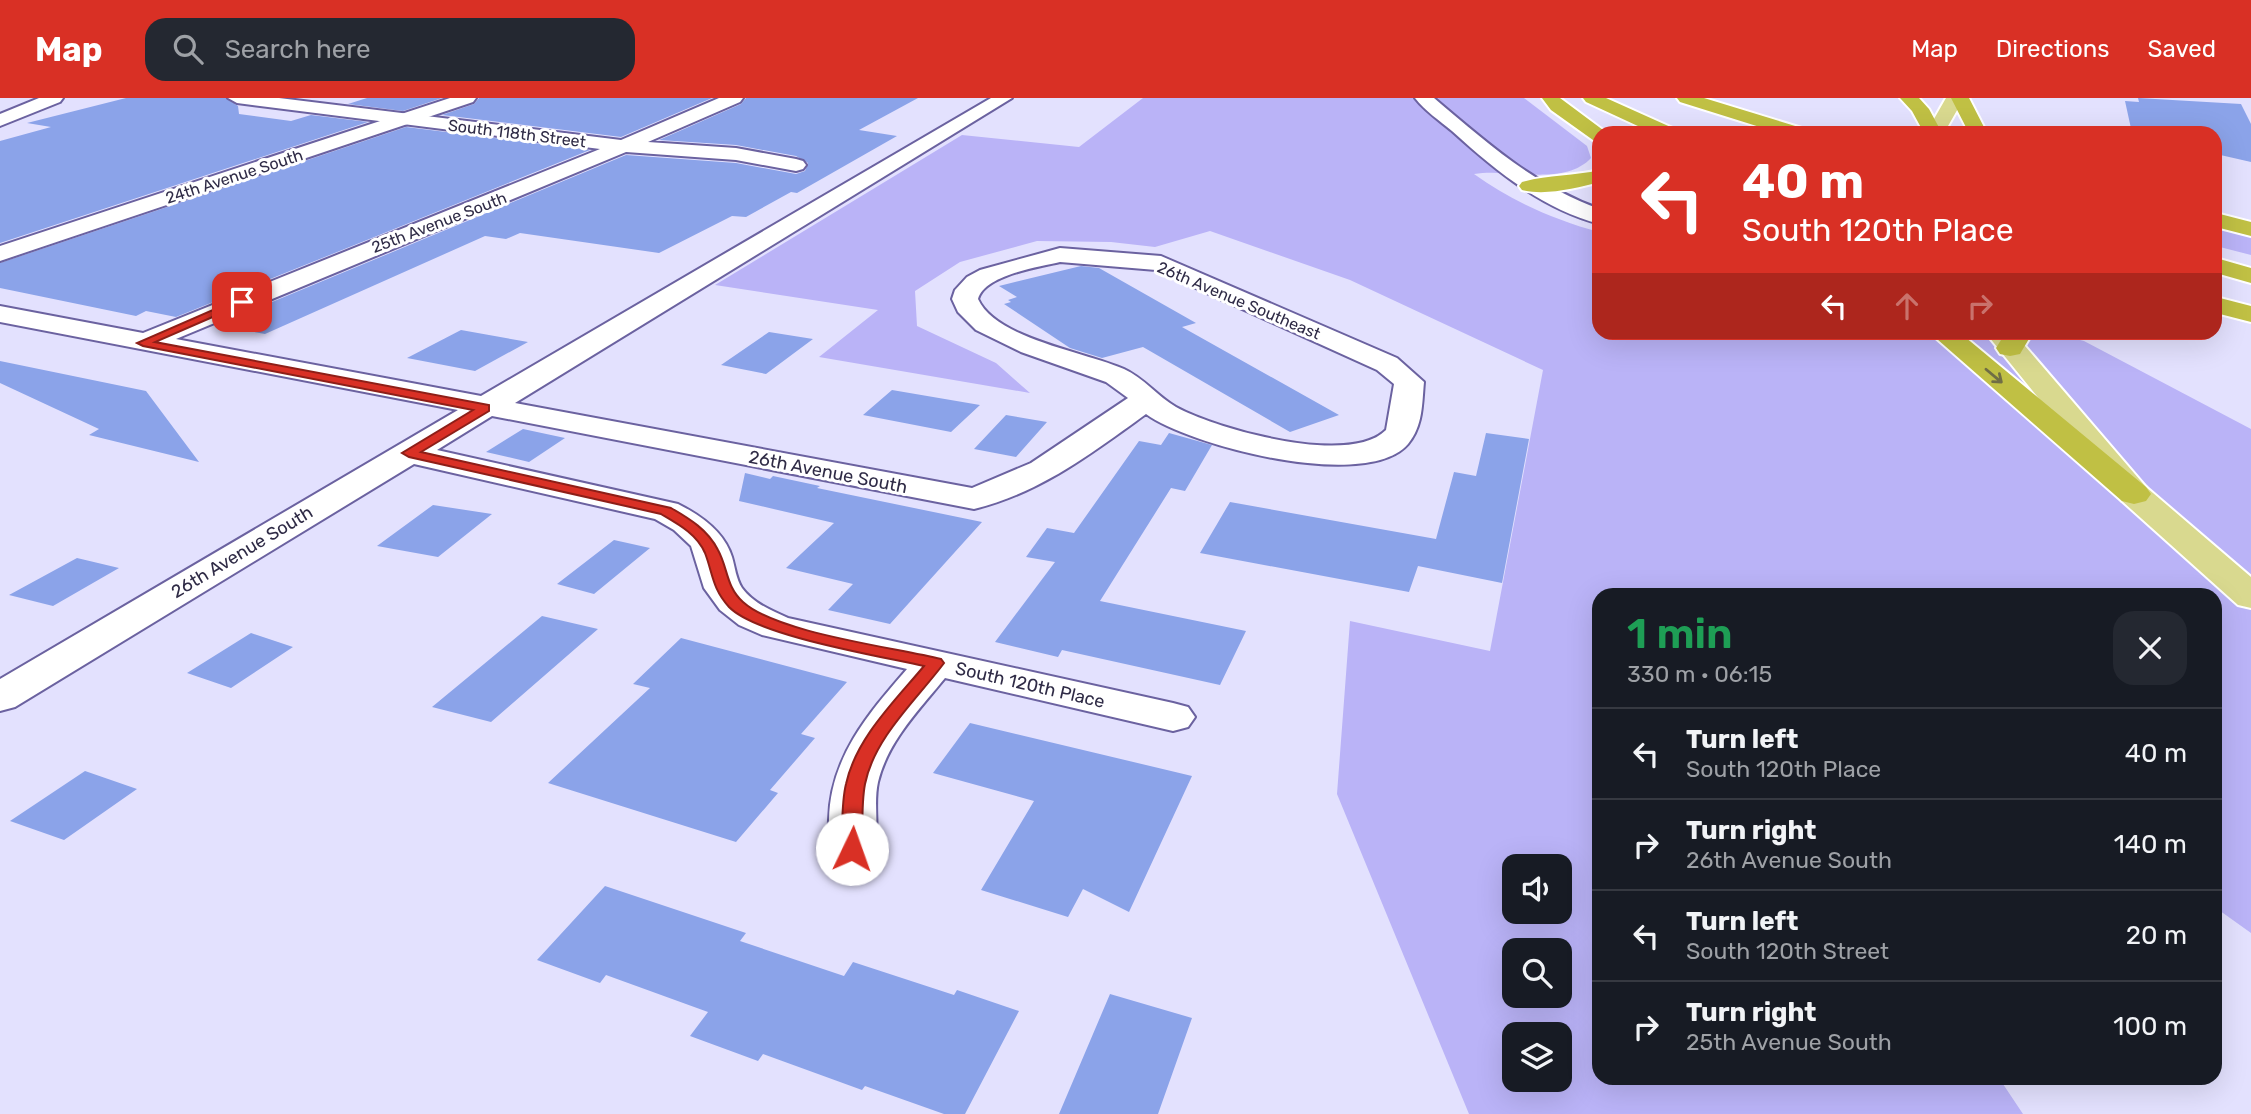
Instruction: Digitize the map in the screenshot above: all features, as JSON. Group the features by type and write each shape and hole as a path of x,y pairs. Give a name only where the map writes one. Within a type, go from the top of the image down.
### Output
{"highway":[{"path":"1551,98 1557,106 1592,130"},
{"path":"1561,98 1614,126"},
{"path":"1592,98 1653,126"},
{"path":"1686,98 1776,126"},
{"path":"1703,98 1753,119"},
{"path":"1909,98 1920,109 1930,126"},
{"path":"1958,98 1974,126"},
{"path":"1529,186 1592,178"},
{"path":"2222,222 2251,229"},
{"path":"2222,255 2251,262"},
{"path":"2222,267 2251,276"},
{"path":"2222,307 2251,314"},
{"path":"2222,332 2251,338"},
{"path":"1951,340 2134,494"}],"main road":[{"path":"1939,126 1958,98"},
{"path":"2011,340 2134,494 2251,597"}],"street":[{"path":"0,121 54,98"},
{"name":"South 118th Street","path":"237,98 621,146 705,151 796,165"},
{"name":"24th Avenue South","path":"0,254 467,98"},
{"name":"25th Avenue South","path":"143,343 465,209 534,185 734,98"},
{"name":"26th Avenue South","path":"0,697 1003,98"},
{"path":"1424,98 1529,186 1592,214"},
{"name":"26th Avenue Southeast","path":"1060,254 1161,263 1387,364 1409,382 1404,425 1393,441 1364,453 1333,456 1300,454 1205,430 1168,414 1147,399 1116,376 1043,353 979,322 967,309 964,298 970,285 990,274 1060,254"},
{"path":"0,314 484,408"},
{"name":"26th Avenue South","path":"484,408 974,499 1004,491 1039,474 1147,399"},
{"name":"South 120th Place","path":"409,453 666,511 688,523 712,551 721,586 735,604 748,614 776,627 1173,717"},
{"path":"852,849 855,784 866,755 876,737 935,663"}],"shaded area":[{"path":"1143,98 1524,98 1587,146 1591,158 1580,167 1566,172 1536,175 1474,174 1534,209 1592,230 1592,340 2080,340 2251,429 2251,933 2222,912 2222,588 1592,588 1592,1085 2004,1085 2023,1114 1469,1114 1337,794 1350,621 1490,651 1543,370 1350,280 1210,231 1155,247 1111,242 1037,241 960,262 915,291 917,326 996,363 1030,393 819,357 878,310 715,285 962,135 1079,147"},
{"path":"2222,227 2251,234 2251,255 2222,248"}],"building":[{"path":"126,98 226,98 238,106 239,114 291,121 311,115 368,122 0,243 0,141 51,127 27,123"},
{"path":"367,98 442,98 403,111 348,104"},
{"path":"479,98 712,98 621,137 442,115 474,104"},
{"path":"746,98 918,98 859,130 897,136 797,193 791,192 746,217 732,216 659,253 520,233 506,239 485,236 265,334 217,325 626,155 736,163 796,174 805,171 808,163 796,156 736,145 659,140 741,104"},
{"path":"2138,98 2241,104 2251,124 2251,162 2222,155 2222,126 2130,126 2125,101 2139,102"},
{"path":"406,127 590,150 176,317 146,311 136,316 0,288 0,263"},
{"path":"1081,266 1099,268 1196,323 1182,327 1339,415 1290,432 1143,347 1102,358 1070,348 1004,304 1017,297 999,286"},
{"path":"461,330 528,342 475,371 407,358"},
{"path":"769,332 813,339 766,374 721,365"},
{"path":"0,361 146,391 199,462 89,435 99,429 0,383"},
{"path":"892,390 980,405 951,432 863,415"},
{"path":"1006,415 1047,422 1016,457 974,449"},
{"path":"523,429 565,438 529,462 486,452"},
{"path":"1169,433 1212,445 1185,491 1171,488 1100,601 1246,631 1220,685 1062,650 1058,657 995,642 1055,562 1026,557 1047,528 1074,533 1139,441 1161,445"},
{"path":"1486,433 1529,439 1502,583 1418,566 1409,592 1200,553 1230,502 1436,539 1454,472 1476,476"},
{"path":"745,473 770,479 773,476 820,486 817,488 982,522 890,624 828,610 853,584 786,568 834,523 739,501"},
{"path":"433,505 492,514 438,557 377,546"},
{"path":"614,540 650,548 594,594 557,584"},
{"path":"77,558 119,568 53,606 9,595"},
{"path":"542,616 598,629 491,722 432,707"},
{"path":"251,633 293,647 231,688 187,673"},
{"path":"681,638 847,682 801,734 815,738 770,790 778,793 736,842 548,783 650,688 633,684"},
{"path":"970,723 1192,776 1129,912 1083,889 1068,917 981,890 1034,801 933,773"},
{"path":"85,771 137,789 64,840 10,821"},
{"path":"605,886 746,933 740,941 844,976 853,962 954,995 957,990 1019,1011 965,1114 944,1114 865,1086 862,1090 763,1054 758,1061 690,1036 708,1012 606,975 600,983 537,960"},
{"path":"1110,994 1192,1018 1158,1114 1059,1114"}],"route":[{"path":"242,302 143,343 484,408 409,453 666,511 688,523 700,535 712,551 721,586 735,604 748,614 776,627 935,663 876,737 866,755 855,784 852,849"}]}
